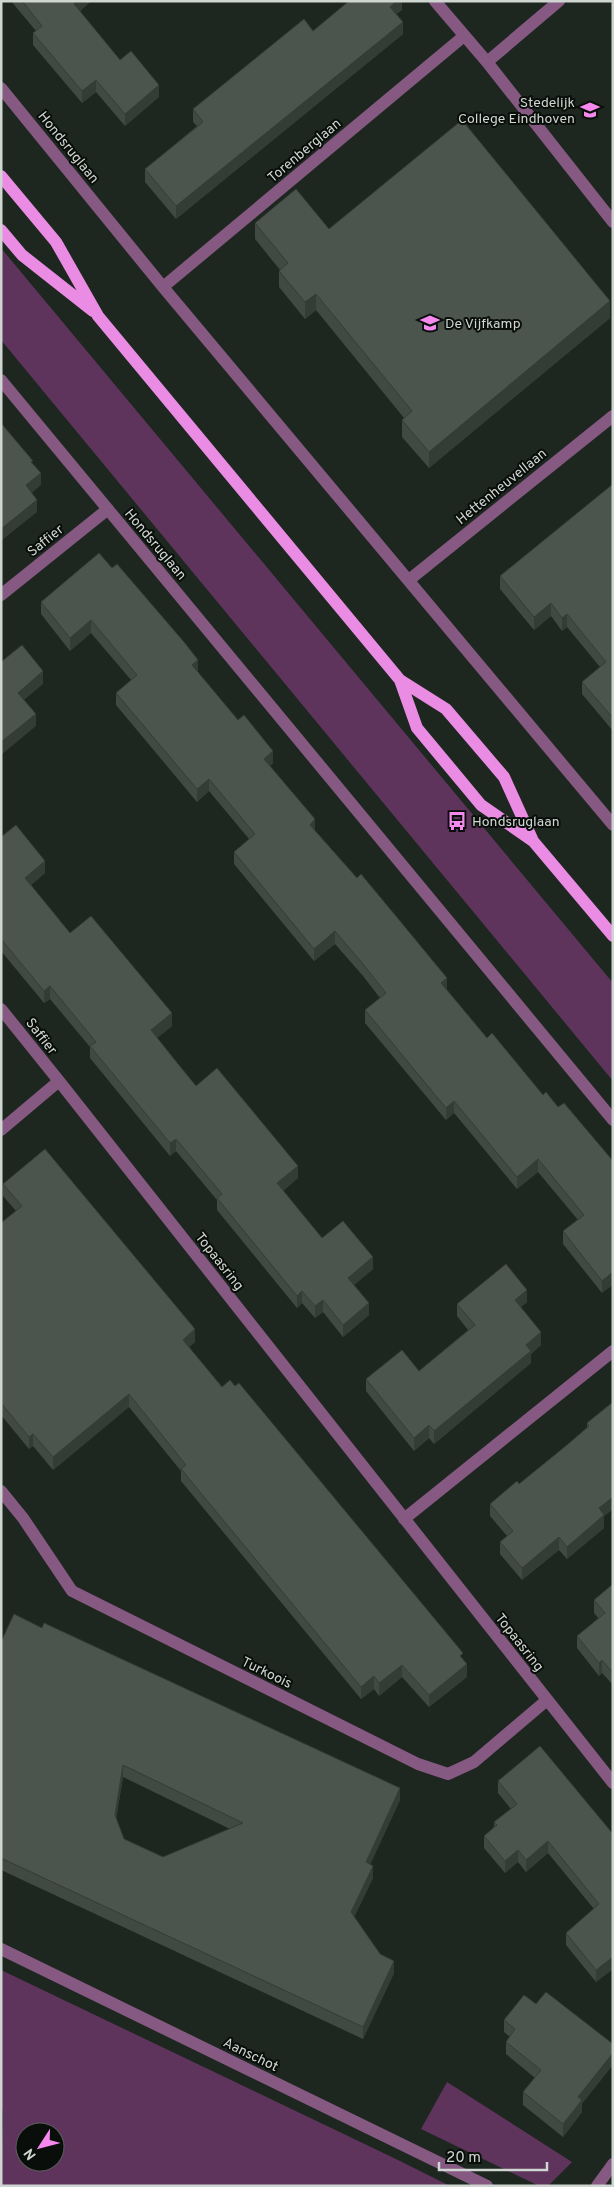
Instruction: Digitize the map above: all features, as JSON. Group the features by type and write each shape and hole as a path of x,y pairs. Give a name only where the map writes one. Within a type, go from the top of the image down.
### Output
{"main road":[{"path":"1,176 56,242 98,316 400,680 446,709 504,777 534,841 613,936"},
{"path":"1,230 22,255 98,316"},
{"path":"400,680 417,728 474,798 481,805 534,841"}],"street":[{"path":"435,1 487,62 613,222"},
{"path":"487,62 559,1"},
{"name":"Torenberglaan","path":"163,287 464,36"},
{"name":"Hondsruglaan","path":"1,88 163,287 613,825"},
{"name":"Hondsruglaan","path":"1,380 613,1120"},
{"name":"Hettenheuvellaan","path":"409,580 613,416"},
{"name":"Saffier","path":"1,595 108,509"},
{"name":"Saffier","path":"1,1009 58,1081"},
{"path":"1,1130 58,1081"},
{"name":"Topaasring","path":"58,1081 613,1783"},
{"path":"404,1519 613,1351"},
{"name":"Turkoois","path":"1,1491 23,1518 72,1591 418,1764 448,1774 474,1762 547,1700"},
{"name":"Aanschot","path":"1,1949 487,2186"},
{"path":"597,2186 613,2164"}],"shaded area":[{"path":"1,248 613,983 613,1081 1,340"},
{"path":"1,1970 450,2186 1,2186 3,2114 1,2102"},
{"path":"447,2082 572,2162 548,2186 539,2186 421,2129"}],"building":[{"path":"22,1 76,1 74,4 120,60 131,51 159,85 125,114 96,80 82,91 33,33 42,26"},
{"path":"349,1 397,1 390,7 403,22 176,206 145,169 203,122 193,109 304,19 313,31"},
{"path":"462,120 610,301 429,452 402,420 412,411 316,294 305,302 279,271 288,263 255,223 296,189 329,229"},
{"path":"1,423 41,473 26,485 37,500 1,529"},
{"path":"613,484 613,718 582,682 606,662 567,614 562,618 551,603 534,617 500,576"},
{"path":"99,553 112,568 117,564 198,660 192,665 238,720 244,715 273,751 264,759 315,819 310,825 357,878 361,874 447,978 441,983 487,1038 492,1033 543,1095 546,1092 558,1107 564,1103 613,1161 613,1272 602,1281 563,1231 584,1215 538,1159 517,1177 454,1101 446,1108 365,1010 386,993 363,964 335,931 314,949 234,852 255,834 209,779 197,789 116,693 137,675 91,620 70,638 41,602"},
{"path":"22,645 43,671 18,693 36,714 1,742 1,662"},
{"path":"16,825 45,861 25,878 70,933 91,916 172,1013 151,1030 196,1086 217,1068 298,1166 277,1183 322,1238 343,1221 373,1257 348,1278 369,1303 343,1325 323,1300 315,1306 302,1291 297,1296 217,1198 222,1194 176,1139 170,1143 90,1046 96,1042 50,986 44,991 1,939 1,837"},
{"path":"45,1149 195,1329 183,1340 222,1387 230,1380 235,1386 239,1383 463,1653 460,1656 467,1664 429,1695 402,1665 379,1683 374,1676 361,1687 181,1469 186,1465 129,1394 53,1457 33,1434 29,1437 1,1403 1,1223 22,1206 3,1184"},
{"path":"506,1264 527,1290 515,1300 541,1332 526,1345 531,1351 434,1431 429,1425 414,1438 366,1379 402,1350 419,1371 475,1325 457,1304"},
{"path":"613,1402 613,1497 599,1508 604,1515 567,1547 559,1537 522,1568 500,1542 513,1531 490,1504 517,1481 519,1484 567,1445 589,1426 587,1423"},
{"path":"613,1584 613,1673 602,1660 599,1663 577,1636 605,1613 594,1600"},
{"path":"14,1614 42,1628 44,1623 400,1788 366,1862 373,1866 351,1912 380,1954 394,1961 363,2027 1,1858 1,1642","holes":["123,1765 243,1823 163,1857 124,1839 115,1815"]},
{"path":"540,1746 613,1834 613,1957 596,1970 566,1933 599,1904 548,1841 526,1860 518,1850 505,1861 484,1836 497,1825 494,1822 517,1804 498,1781"},
{"path":"546,1992 613,2044 613,2053 578,2097 582,2100 563,2124 523,2092 541,2070 506,2042 515,2029 504,2020 524,1995 536,2004"}],"place":[{"name":"Stedelijk College Eindhoven","path":"590,110"},
{"name":"De Vijfkamp","path":"430,323"},
{"name":"Hondsruglaan","path":"457,821"}]}
